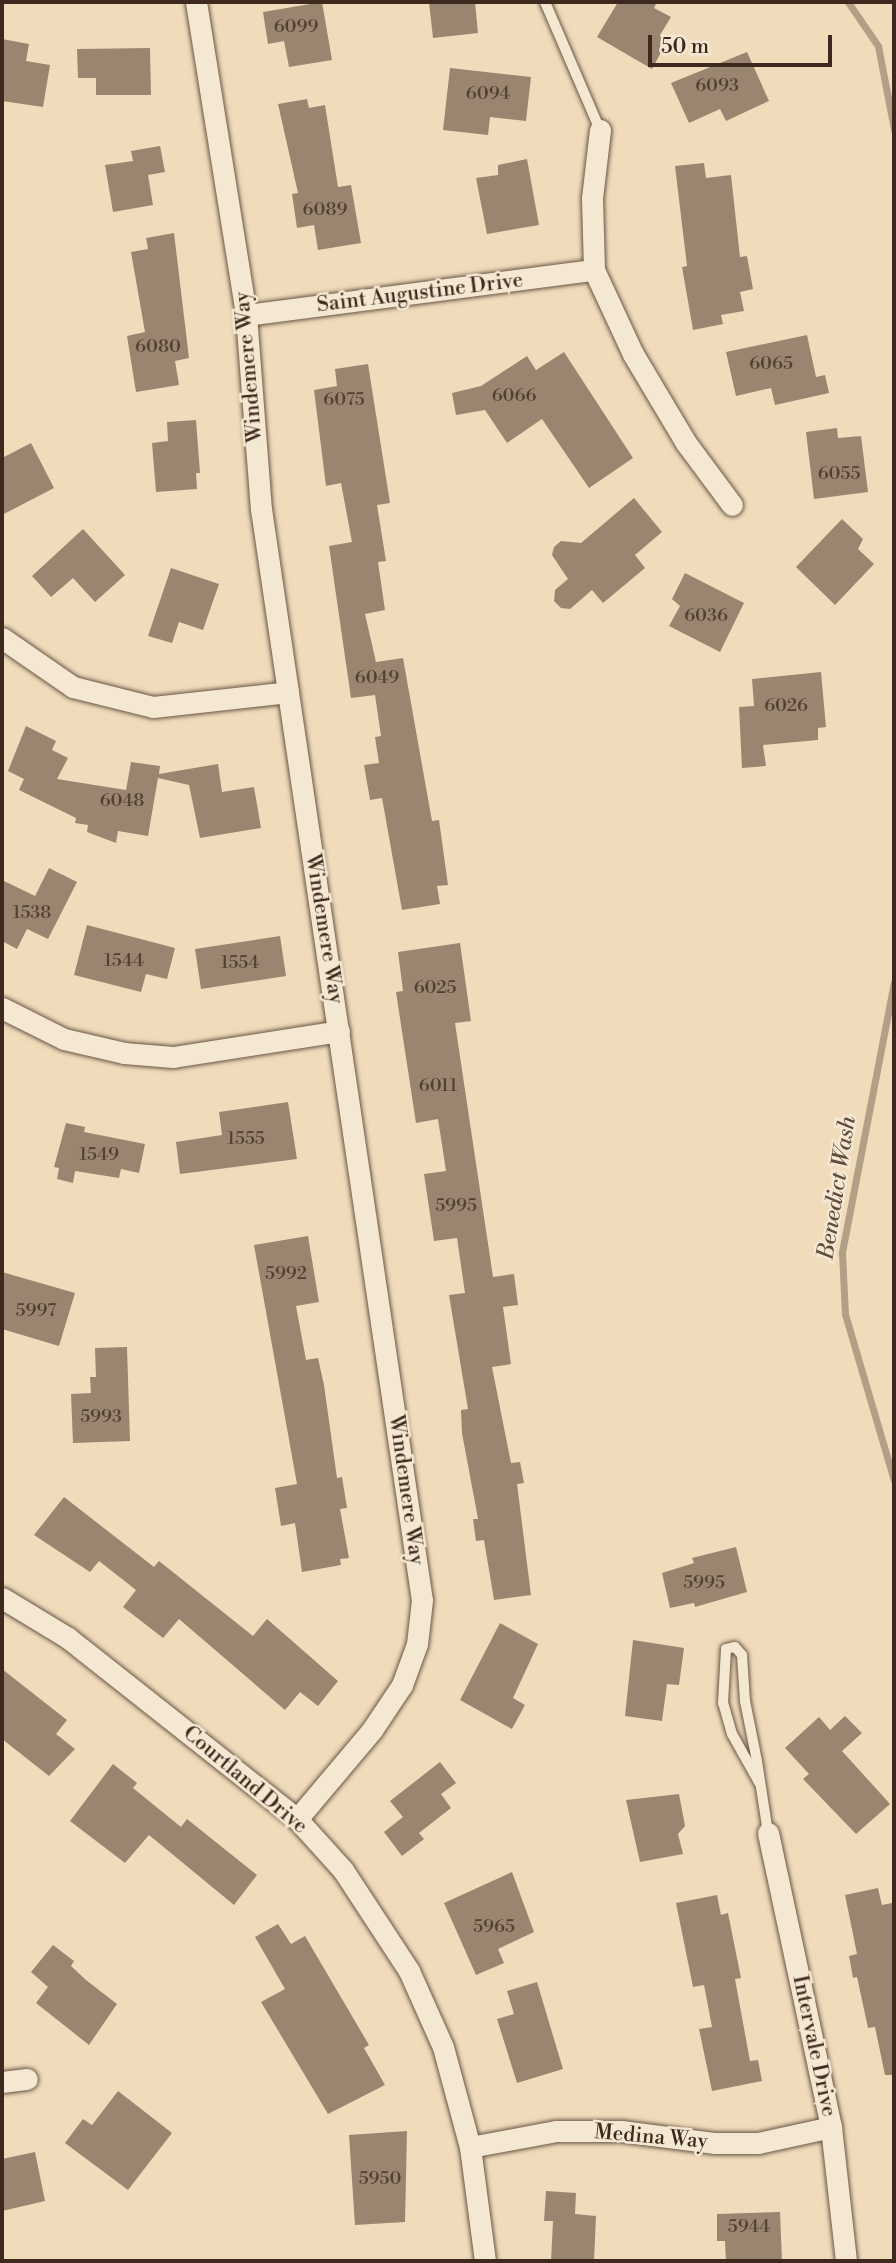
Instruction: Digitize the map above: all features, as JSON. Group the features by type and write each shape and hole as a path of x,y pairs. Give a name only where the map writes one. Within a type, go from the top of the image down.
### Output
{"street":[{"name":"Windemere Way","path":"196,2 246,315 261,509 422,1600 417,1644 402,1685 372,1730 297,1819"},
{"path":"600,130 592,198 594,270 640,365 686,443 732,505"},
{"name":"Saint Augustine Drive","path":"246,315 594,270"},
{"path":"2,638 73,687 153,707 288,692"},
{"path":"2,1008 64,1039 124,1053 173,1057 339,1031"},
{"name":"Courtland Drive","path":"2,1598 68,1638 297,1819 343,1870 409,1971 443,2048 470,2147 485,2261"},
{"name":"Intervale Drive","path":"768,1833 831,2127 846,2261"},
{"path":"2,2082 27,2079"},
{"name":"Medina Way","path":"470,2147 556,2131 621,2131 715,2143 758,2143 831,2127"}],"lane":[{"path":"545,2 600,130"},
{"path":"760,1784 732,1734 723,1703 726,1649 735,1647 742,1655 745,1701 760,1784 768,1833"}],"building":[{"path":"322,2 332,60 289,67 284,41 268,44 263,12"},
{"path":"429,2 475,2 478,33 433,38"},
{"path":"618,2 657,2 654,8 671,17 660,35 666,43 652,69 597,37"},
{"path":"2,39 29,44 26,61 50,65 43,107 2,101"},
{"path":"150,48 151,95 96,95 96,78 78,78 77,49"},
{"path":"747,52 769,101 726,121 720,109 689,123 671,83"},
{"path":"450,68 531,77 526,121 490,117 488,135 443,130"},
{"path":"307,99 309,108 325,105 338,187 351,185 361,243 318,250 314,225 297,228 292,194 298,193 278,104"},
{"path":"160,146 165,172 148,175 153,205 113,212 105,165 133,161 131,151"},
{"path":"527,159 539,225 487,234 476,178 498,175 498,165"},
{"path":"704,163 706,178 731,175 740,257 747,256 753,289 740,292 744,311 721,315 723,324 693,330 682,267 687,266 675,166"},
{"path":"174,233 189,358 175,361 179,385 136,392 127,336 145,332 131,252 148,249 146,238"},
{"path":"807,335 816,377 825,375 829,393 775,405 771,388 736,396 726,352"},
{"path":"564,352 633,458 589,488 542,419 507,443 485,410 456,415 452,393 481,386 527,356 536,370"},
{"path":"368,364 390,503 377,505 386,561 378,562 385,610 365,614 376,662 403,658 432,821 439,820 448,885 437,886 440,904 402,910 382,798 370,800 364,765 379,763 375,737 381,736 375,695 351,698 329,546 352,542 341,483 326,486 314,390 337,386 335,369"},
{"path":"196,420 200,473 196,473 197,489 156,492 152,443 168,441 167,422"},
{"path":"837,428 838,438 861,436 868,492 814,499 806,432"},
{"path":"31,443 54,488 2,515 2,458"},
{"path":"634,498 662,532 635,555 645,568 603,603 592,590 570,609 561,608 554,601 555,590 568,579 552,555 554,547 561,541 581,543"},
{"path":"842,519 863,539 858,549 874,564 835,605 796,567"},
{"path":"83,529 125,575 95,602 73,578 51,597 32,576"},
{"path":"171,568 219,584 203,630 179,622 172,643 148,636"},
{"path":"685,573 744,603 720,652 669,626 680,606 672,599"},
{"path":"821,672 826,727 818,728 818,740 763,745 766,766 742,768 739,707 754,706 752,679"},
{"path":"26,726 56,741 52,750 68,758 57,779 126,790 131,762 160,766 159,774 218,764 222,792 254,787 261,828 200,838 189,785 158,778 148,836 118,831 116,843 87,832 88,825 75,823 76,818 19,790 24,779 8,771"},
{"path":"49,868 77,882 48,939 27,929 17,949 2,941 2,880 35,896"},
{"path":"87,925 175,948 167,979 146,974 141,992 74,975"},
{"path":"280,936 286,976 201,989 195,949"},
{"path":"460,943 471,1021 455,1023 493,1277 514,1274 518,1305 503,1307 511,1364 492,1367 511,1463 520,1462 524,1483 517,1484 531,1595 494,1600 484,1540 476,1541 473,1519 478,1519 462,1433 461,1410 468,1409 449,1295 465,1293 457,1238 434,1241 424,1174 446,1171 438,1119 416,1123 396,992 403,991 398,952"},
{"path":"288,1102 297,1159 180,1174 176,1142 222,1135 219,1112"},
{"path":"66,1123 85,1127 84,1132 145,1144 139,1173 121,1169 119,1178 75,1171 73,1183 57,1179 59,1168 54,1167"},
{"path":"308,1236 319,1302 296,1306 306,1360 318,1358 324,1385 337,1478 342,1477 347,1508 340,1509 349,1558 340,1559 341,1565 302,1572 295,1523 281,1526 275,1488 297,1484 254,1245"},
{"path":"2,1272 75,1293 59,1346 2,1329"},
{"path":"127,1347 130,1441 73,1443 71,1394 91,1393 90,1377 96,1377 95,1348"},
{"path":"64,1497 154,1567 159,1561 253,1636 267,1619 338,1681 318,1706 300,1692 285,1710 179,1619 163,1638 123,1607 136,1590 99,1561 90,1572 34,1535"},
{"path":"736,1547 747,1592 695,1607 694,1603 670,1608 662,1573 694,1563 692,1558"},
{"path":"500,1623 538,1644 513,1698 525,1705 512,1729 460,1700"},
{"path":"633,1640 684,1648 679,1685 667,1684 662,1721 625,1716"},
{"path":"2,1669 67,1720 56,1734 75,1749 49,1776 2,1739"},
{"path":"845,1716 862,1733 842,1751 890,1804 856,1834 803,1779 809,1774 785,1748 819,1717 830,1730"},
{"path":"440,1762 456,1783 441,1794 451,1808 419,1833 424,1839 402,1856 384,1832 403,1817 390,1801"},
{"path":"113,1764 137,1783 133,1788 181,1827 187,1819 257,1875 234,1905 149,1835 125,1863 70,1821"},
{"path":"679,1794 685,1826 678,1834 683,1854 640,1862 626,1800"},
{"path":"512,1872 534,1932 498,1949 504,1963 476,1975 444,1903"},
{"path":"878,1888 882,1905 892,1903 894,1915 894,2075 885,2075 875,2027 868,2028 857,1977 853,1978 849,1956 857,1954 845,1895"},
{"path":"717,1895 721,1915 728,1913 741,1978 735,1979 750,2061 758,2060 762,2081 712,2091 699,2029 712,2027 704,1985 693,1987 676,1903"},
{"path":"278,1924 291,1944 305,1936 369,2045 364,2048 385,2085 328,2114 261,2002 285,1989 255,1937"},
{"path":"53,1945 74,1961 71,1966 86,1980 117,2004 89,2045 36,2003 48,1987 31,1972"},
{"path":"537,1982 563,2069 517,2083 497,2019 514,2014 507,1991"},
{"path":"118,2091 172,2133 128,2190 65,2143 83,2119 92,2125"},
{"path":"407,2131 405,2222 355,2225 349,2135"},
{"path":"35,2152 45,2201 2,2211 2,2159"},
{"path":"546,2191 576,2193 575,2214 596,2216 594,2261 551,2261 553,2221 544,2221"},
{"path":"780,2212 782,2261 726,2261 725,2241 717,2241 717,2214"}],"waterway":[{"path":"848,2 878,46 894,129"},
{"name":"Benedict Wash","path":"894,982 842,1253 845,1314 894,1480"}]}
